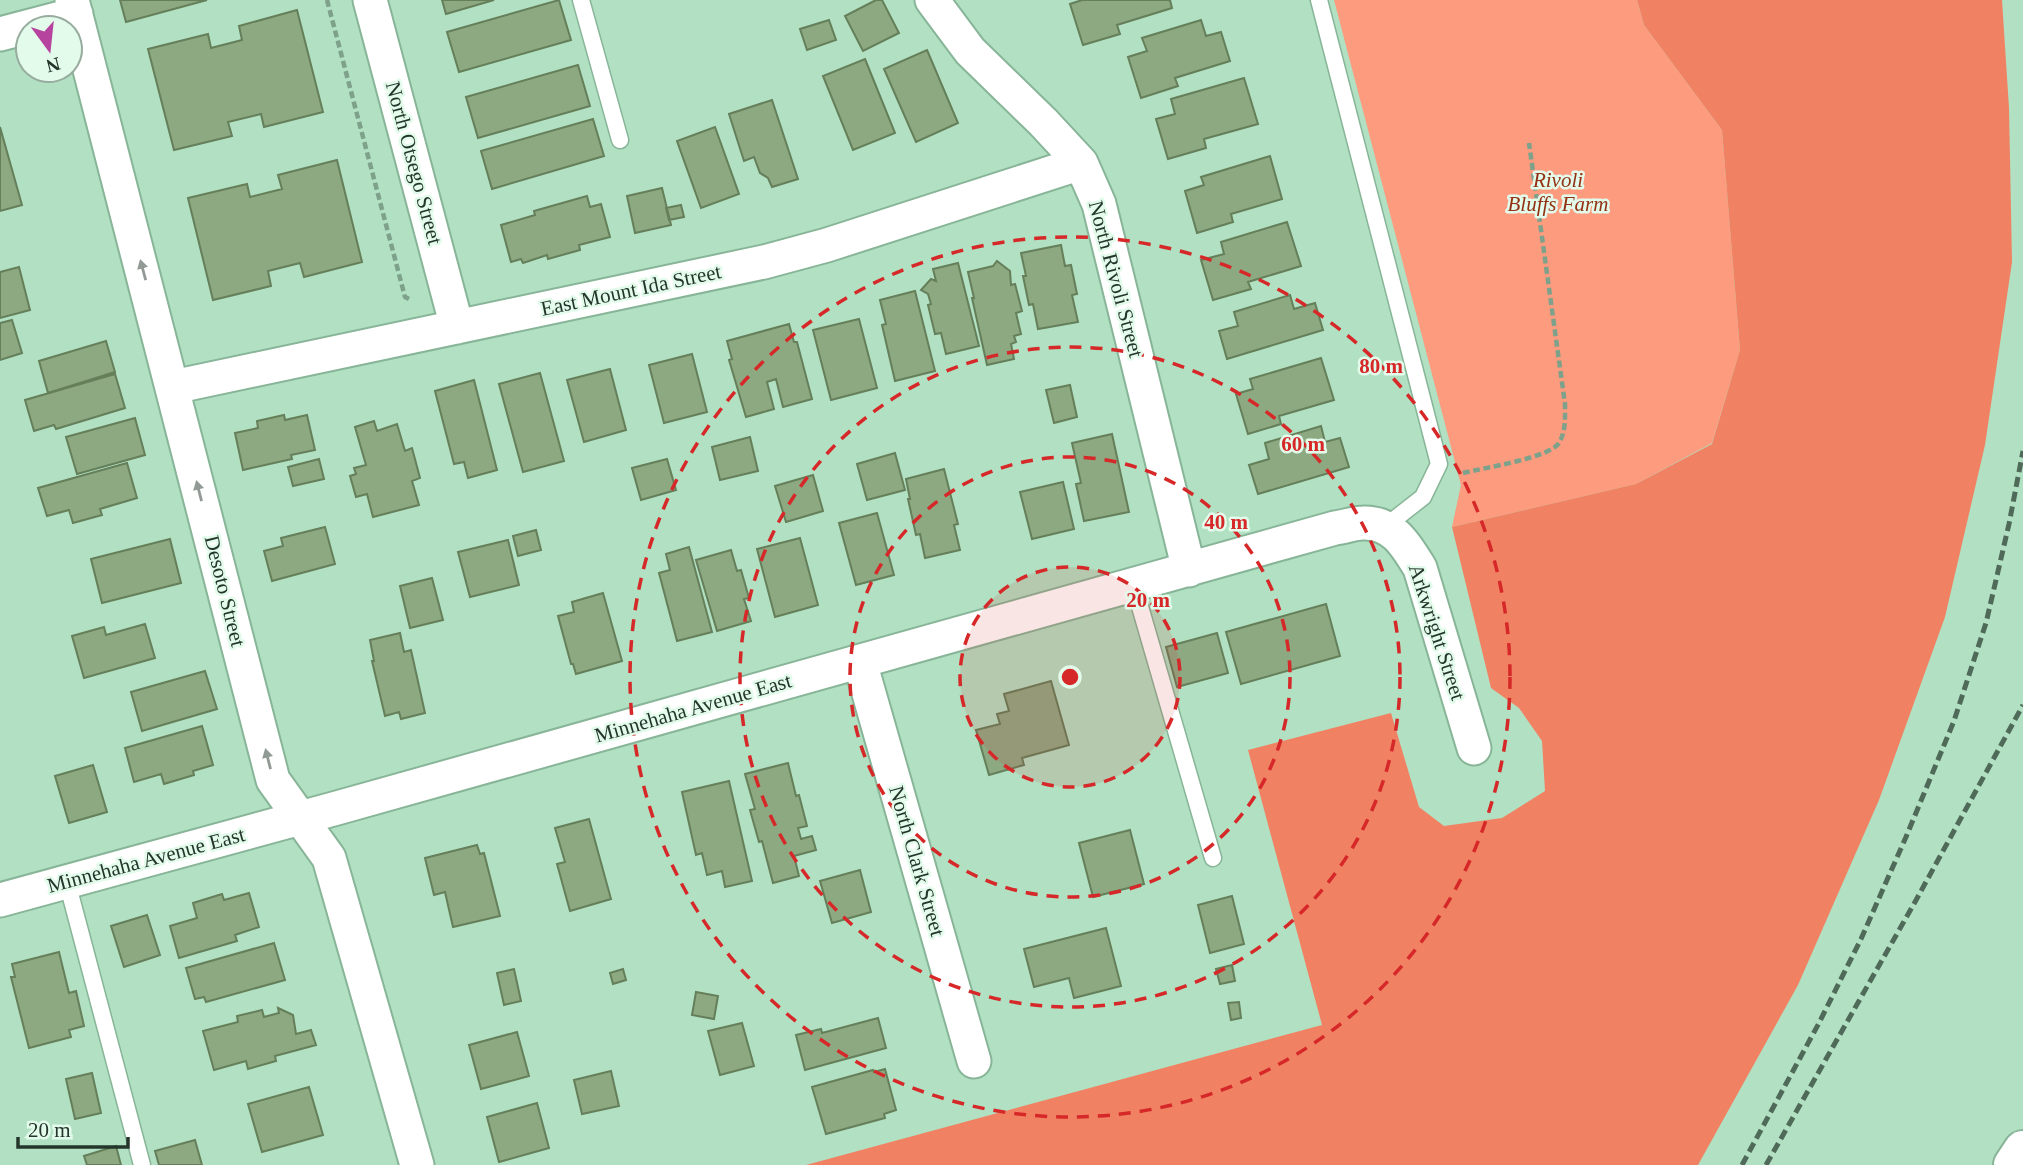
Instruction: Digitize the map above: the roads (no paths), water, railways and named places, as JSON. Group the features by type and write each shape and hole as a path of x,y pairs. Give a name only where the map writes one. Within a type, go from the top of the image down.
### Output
{"main road":[{"path":"2012,1165 2023,1150"}],"street":[{"name":"North Otsego Street","path":"370,0 457,327"},
{"name":"North Rivoli Street","path":"932,0 970,51 1081,163 1099,204 1189,570"},
{"path":"0,34 74,7"},
{"name":"Desoto Street","path":"74,7 273,780 329,858 417,1165"},
{"name":"East Mount Ida Street","path":"173,387 764,262 827,246 1081,163"},
{"name":"Minnehaha Avenue East","path":"0,900 1335,528 1363,523 1386,526"},
{"name":"Arkwright Street","path":"1386,526 1405,543 1420,568 1474,748"},
{"name":"North Clark Street","path":"860,662 974,1061"}],"lane":[{"path":"581,0 620,140"},
{"path":"1319,0 1438,464 1423,497 1386,526"},
{"path":"1133,586 1213,858"},
{"path":"67,882 142,1165"}],"railway":[{"path":"1742,1165 1861,939 1954,721 1986,623 2023,451"},
{"path":"1766,1165 2023,705"}],"park label":[{"name":"Rivoli Bluffs Farm","path":"1558,192"}]}
